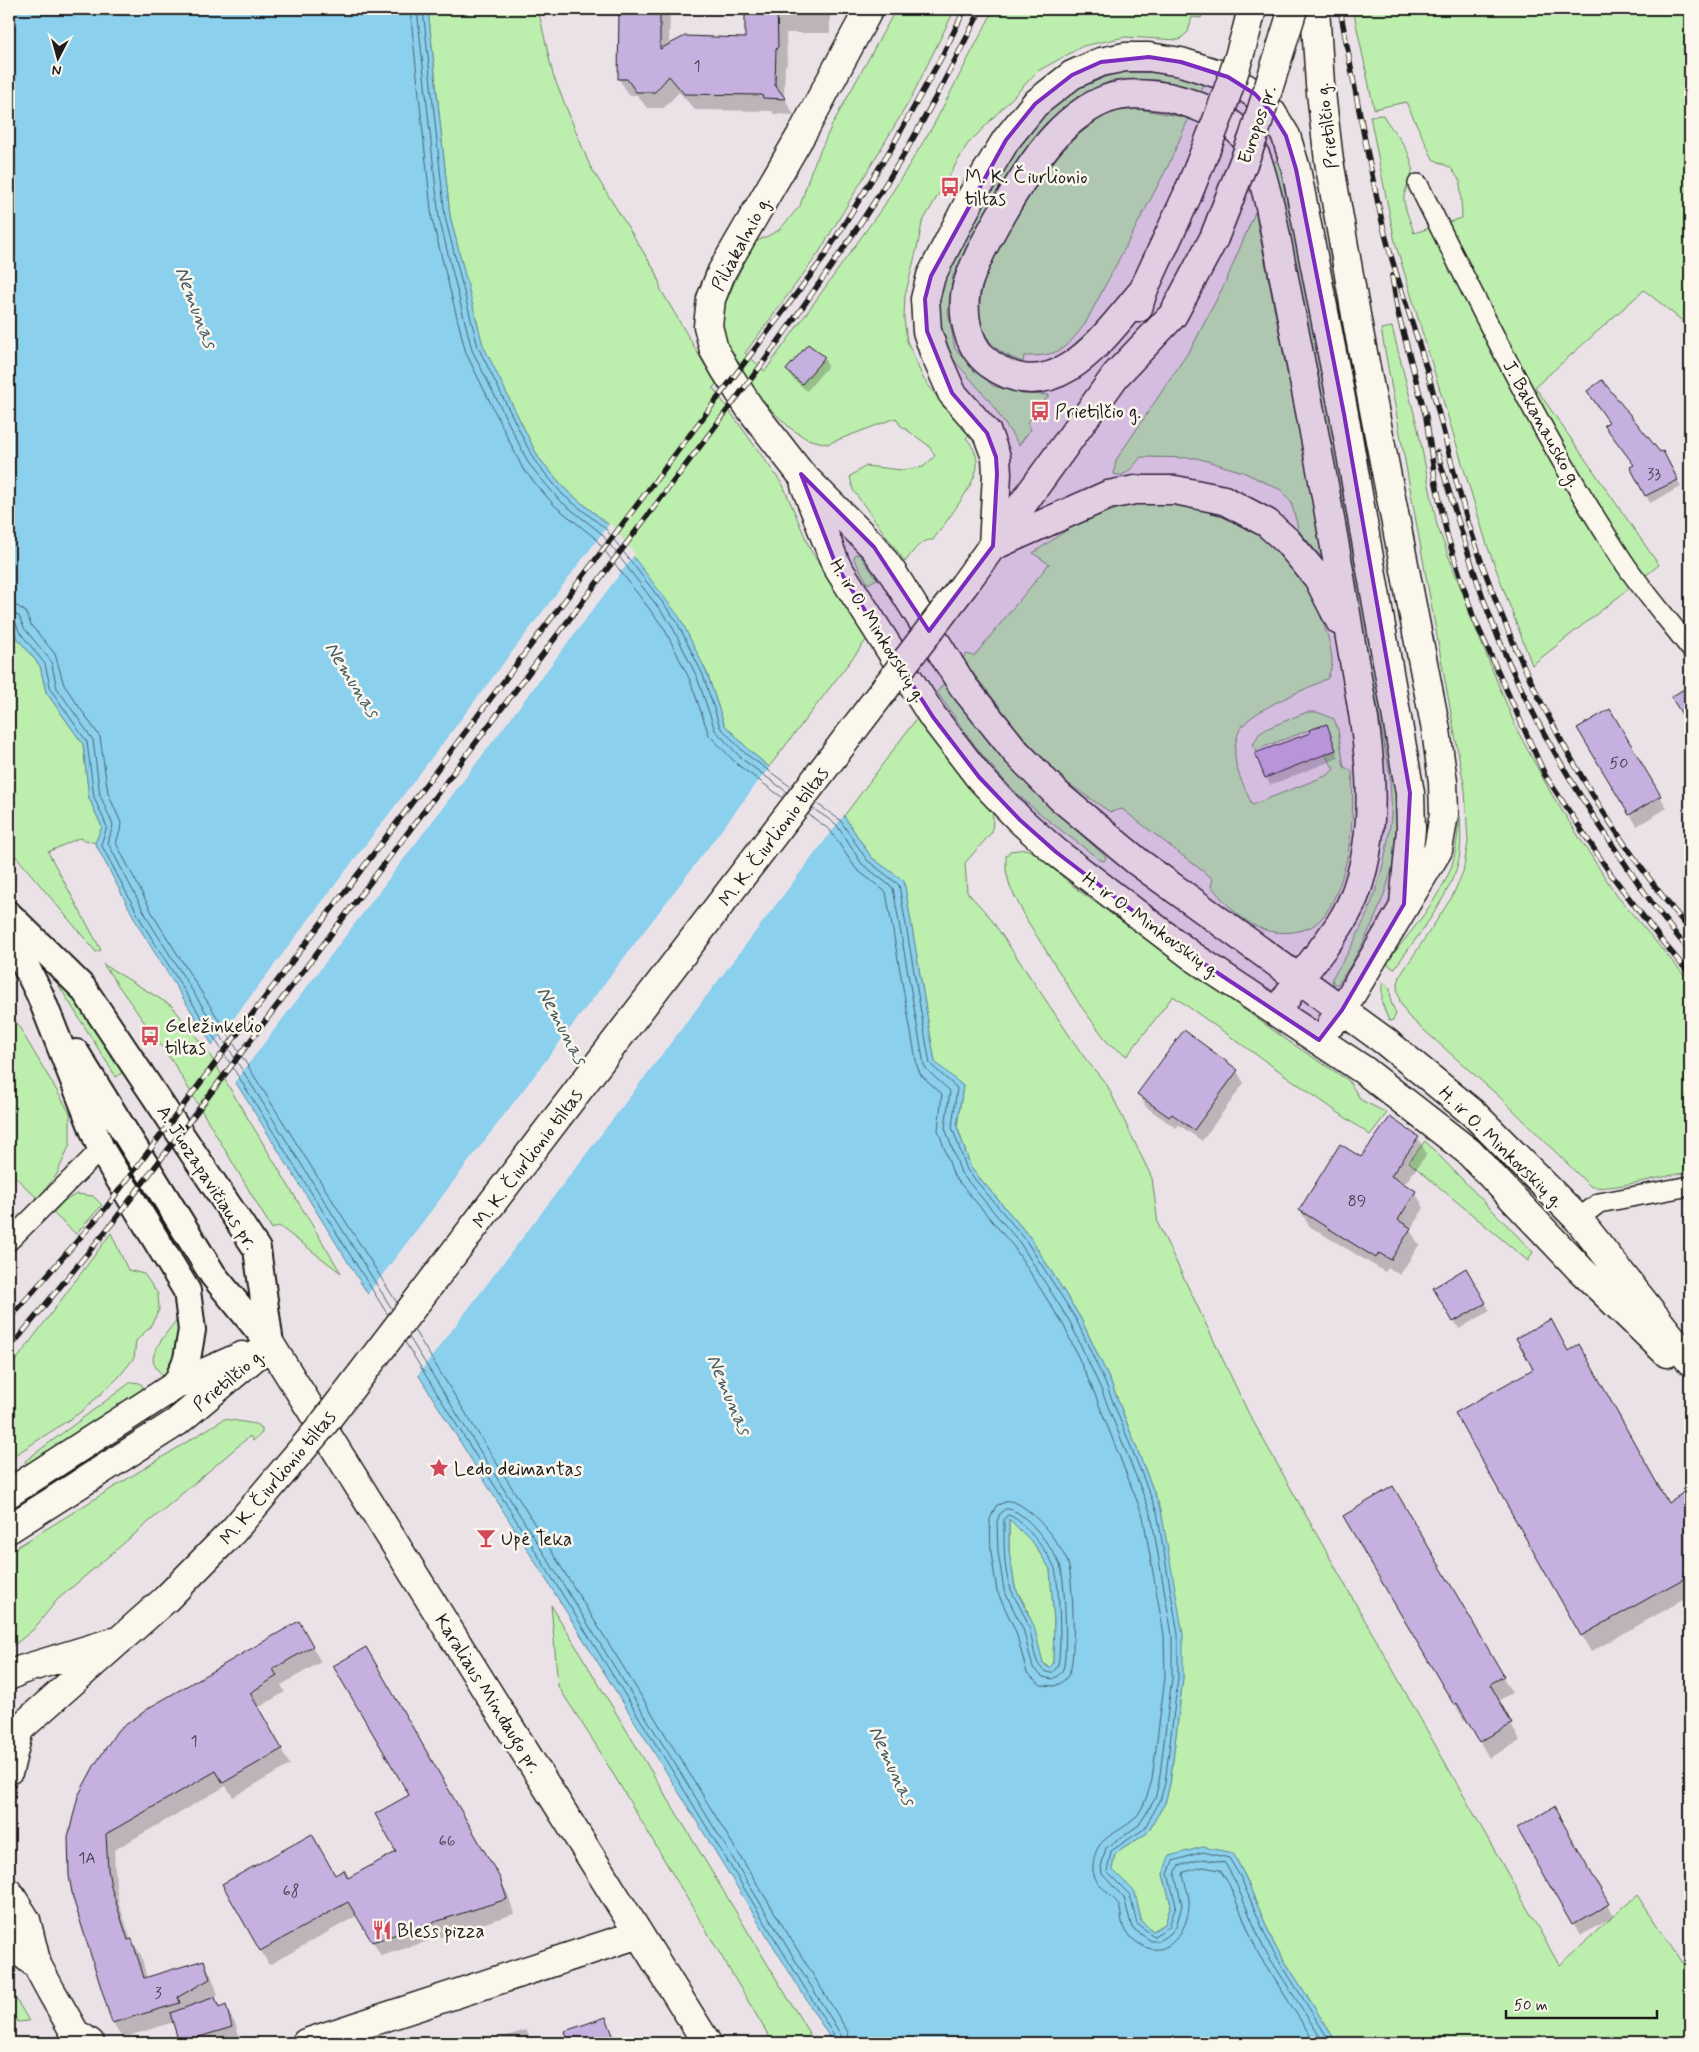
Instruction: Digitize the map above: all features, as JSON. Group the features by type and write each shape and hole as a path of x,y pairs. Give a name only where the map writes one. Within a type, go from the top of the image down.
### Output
{"main road":[{"name":"Piliakalnio g.","path":"801,474 750,407 719,361 710,338 708,312 722,271 804,130 870,9"},
{"name":"Europos pr.","path":"1143,291 1187,196 1214,130 1252,9"},
{"name":"Europos pr.","path":"1116,376 1173,315 1214,238 1253,138 1293,9"},
{"name":"Prietilčio g.","path":"1315,9 1320,84 1329,162 1358,332 1436,730 1443,782 1444,814 1438,850 1342,1010 1319,1040"},
{"path":"993,546 998,474 996,457 986,433 952,394 934,352 927,331 925,299 931,276 972,196 1006,140 1035,104 1072,75 1101,62 1125,57 1150,57 1181,62 1228,77 1255,94 1272,113 1286,136 1306,213 1344,414 1410,792 1410,829 1404,904"},
{"path":"1143,291 1095,346 1073,366 1046,378 1025,380 1016,378 998,370 981,358 970,339 965,315 965,294 978,258 1033,162 1058,133 1083,113 1107,99 1134,95 1183,100 1202,108 1223,120 1247,139 1257,163 1270,206 1339,568 1368,744 1372,802 1368,850 1357,890 1343,920 1277,1012"},
{"path":"993,546 1116,376 1143,291"},
{"name":"H. ir O. Minkovskių g.","path":"801,474 874,547 964,686 1016,752 1060,797 1138,862 1386,1042 1474,1114 1578,1218 1690,1361"},
{"name":"H. ir O. Minkovskių g.","path":"801,474 836,565 933,717 980,777 1020,820 1056,852 1192,956 1365,1070 1469,1152 1580,1269 1690,1376"},
{"path":"993,546 1108,495 1135,490 1175,490 1224,500 1267,524 1307,564 1318,578 1351,643"},
{"name":"M. K. Čiurlionio tiltas","path":"122,1639 173,1592 233,1531 321,1428 993,546"},
{"name":"A. Juozapavičiaus pr.","path":"9,915 83,988 258,1249 270,1344"},
{"path":"9,932 40,995 101,1149 187,1291 192,1330 187,1359 176,1385"},
{"path":"40,995 213,1275 270,1344"},
{"name":"Prietilčio g.","path":"9,1493 176,1385 270,1344"},
{"name":"Prietilčio g.","path":"9,1529 176,1422 270,1344"},
{"name":"Karaliaus Mindaugo pr.","path":"270,1344 707,2043"},
{"path":"9,1676 22,1670 122,1639"},
{"path":"9,1770 14,1734 122,1639"},
{"path":"9,1893 26,1920 38,1965 81,2040"},
{"path":"306,2043 639,1934"},
{"path":"9,1943 38,1965"}],"street":[{"name":"J. Bakanausko g.","path":"1418,184 1522,388 1562,461 1623,562 1690,648"},
{"path":"9,1241 101,1149"},
{"path":"1578,1218 1599,1203 1690,1186"}],"highlighted area":[{"path":"1149,57 1181,62 1228,77 1255,94 1272,113 1286,136 1296,169 1344,414 1410,793 1404,904 1342,1010 1319,1040 1192,956 1056,852 1020,820 979,777 933,717 836,565 801,474 874,547 929,631 993,546 997,474 996,457 987,433 952,393 927,331 925,299 931,276 1006,140 1035,104 1072,75 1101,62"}],"green space":[{"path":"428,9 538,9 553,75 590,166 657,274 661,290 716,384 713,388 783,485 811,551 868,638 769,767 749,750 724,724 707,673 609,525 567,491 538,457 482,345 450,216"},
{"path":"896,9 955,9 910,100 818,254 745,353 765,371 885,204 933,126 994,9 1204,9 1201,18 1192,17 1188,32 1179,40 1125,37 1083,46 1038,71 967,145 922,223 905,296 904,318 907,341 923,378 943,405 964,425 970,434 966,438 974,451 977,466 966,493 933,540 928,540 921,544 905,562 853,490 850,476 866,466 902,470 923,467 935,456 928,445 900,425 896,418 827,444 807,439 790,428 754,393 729,352 723,337 721,312 752,244 779,230 800,206 811,171 832,125"},
{"path":"1353,9 1690,9 1690,327 1644,290 1535,387 1659,565 1532,665 1487,545 1395,242 1370,116 1383,115 1408,152 1412,174 1404,199 1414,233 1462,218 1460,181 1451,168 1433,159 1406,102 1374,109"},
{"path":"1127,72 1170,73 1203,84 1200,91 1158,80 1111,81 1079,97 1046,123 1015,166 953,276 948,311 955,349 993,386 1023,394 1049,395 1027,423 1031,429 1019,445 989,400 953,359 940,324 940,294 947,271 989,194 1008,161 1040,117 1071,92 1102,75"},
{"path":"1139,109 1189,118 1168,166 1085,324 1059,350 1045,355 1024,356 1023,362 1000,350 986,335 980,317 980,297 995,256 1005,235 1025,203 1064,149 1076,137 1107,115 1120,111"},
{"path":"1276,160 1285,177 1401,796 1396,847 1386,888 1366,938 1338,984 1333,984 1332,978 1355,940 1379,880 1391,815 1390,776 1284,201 1271,166"},
{"path":"1255,212 1325,561 1299,531 1291,502 1281,490 1243,472 1197,458 1141,457 1126,473 1122,475 1114,474 1116,460 1193,345 1226,281"},
{"path":"1392,327 1418,429 1437,525 1479,637 1517,730 1552,795 1617,896 1690,982 1690,1172 1609,1187 1590,1186 1503,1100 1408,1016 1400,1002 1397,988 1400,976 1452,897 1463,872 1468,842 1465,790 1381,329"},
{"path":"1138,502 1168,504 1195,509 1221,516 1245,527 1266,541 1286,559 1303,581 1322,620 1329,640 1331,654 1332,664 1328,678 1269,706 1248,720 1239,731 1235,751 1237,769 1252,805 1328,775 1334,769 1325,754 1336,750 1326,724 1255,750 1253,745 1259,734 1268,728 1307,712 1317,712 1334,719 1338,730 1344,767 1352,771 1353,803 1351,834 1346,864 1336,894 1324,915 1309,928 1279,933 1267,931 1246,921 1211,886 1213,879 1122,809 1110,812 1066,782 1025,739 962,659 966,654 974,656 1049,564 1033,553 1079,522"},
{"path":"855,554 860,555 877,579 868,584 854,559"},
{"path":"9,617 14,634 40,666 46,692 83,744 89,798 102,827 95,843 79,838 48,852 101,950 96,952 9,848"},
{"path":"944,683 991,745 1054,810 1105,856 1104,861 1100,860 1037,811 1013,790 993,768 937,692"},
{"path":"917,718 954,768 991,805 993,817 992,832 965,863 967,892 989,916 1084,1057 1107,1085 1152,1178 1158,1224 1249,1414 1559,1965 1637,1895 1690,1975 1690,2043 1337,2043 1274,1944 1233,1853 1163,1874 1171,1905 1165,1924 1153,1931 1141,1921 1135,1892 1112,1869 1115,1854 1147,1833 1165,1803 1170,1784 1183,1678 1161,1510 1112,1385 1080,1317 1029,1236 971,1168 957,1126 963,1086 935,1063 904,882 871,857 844,816"},
{"path":"1460,816 1460,850 1451,883 1428,921 1394,969 1386,963 1435,899 1450,871 1455,853"},
{"path":"1026,849 1035,853 1078,890 1291,1043 1348,1080 1361,1100 1387,1113 1370,1135 1173,996 1127,1056 1109,1044 1080,1005 1028,922 1010,887 1006,870 1006,856 1010,851"},
{"path":"41,957 83,1006 123,1072 116,1077"},
{"path":"103,964 172,1006 208,1052 341,1273 279,1226 272,1229 174,1064"},
{"path":"1382,981 1390,988 1391,1002 1396,1014 1393,1020 1389,1021 1382,1003"},
{"path":"9,1010 70,1113 70,1144 57,1174 38,1199 9,1171 9,1115 14,1111 9,1103"},
{"path":"1425,1141 1533,1252 1528,1261 1409,1162"},
{"path":"77,1194 93,1196 102,1205 76,1234 53,1213 64,1201"},
{"path":"111,1233 128,1270 144,1274 158,1294 159,1310 150,1327 136,1341 134,1358 118,1378 81,1412 9,1459 9,1370"},
{"path":"181,1314 176,1355 164,1377 157,1369 153,1359 158,1346"},
{"path":"131,1382 140,1383 143,1387 141,1392 27,1466 25,1461"},
{"path":"224,1419 256,1424 262,1428 262,1433 253,1441 250,1436 57,1600 33,1630 9,1649 9,1552"},
{"path":"1009,1518 1034,1544 1050,1569 1054,1621 1053,1664 1049,1668 1043,1663 1027,1609 1015,1587 1009,1551"},
{"path":"551,1605 815,2043 773,2043 599,1750 558,1686"},
{"path":"9,1987 29,2021 18,2022 9,2010"}],"water":[{"name":"Nemunas","path":"9,9 428,9 450,216 483,345 538,457 567,491 609,525 680,618 707,673 724,724 749,750 769,767 844,816 871,857 904,881 935,1062 963,1086 957,1126 971,1168 1029,1236 1080,1317 1112,1385 1161,1510 1183,1634 1183,1678 1170,1784 1165,1803 1147,1833 1115,1854 1112,1869 1135,1892 1141,1921 1153,1931 1165,1924 1171,1905 1163,1874 1169,1856 1203,1847 1233,1853 1274,1944 1337,2043 833,2043 670,1778 140,929 95,843 102,827 89,798 83,744 46,692 40,666 14,634 9,617","holes":["1009,1519 1034,1544 1050,1569 1054,1621 1053,1664 1049,1668 1043,1663 1034,1626 1015,1587 1009,1551"]}],"pier":[{"name":"Geležinkelio tiltas","path":"610,523 635,554 234,1083 212,1047"},
{"path":"771,765 845,814 417,1376 367,1295"}],"building":[{"path":"619,9 660,9 660,49 685,36 745,38 745,9 777,9 778,47 776,49 775,85 786,99 763,98 762,95 684,94 669,76 655,92 636,92 627,79 618,79"},
{"path":"808,344 825,357 802,384 786,370"},
{"path":"1602,380 1660,452 1663,451 1678,480 1645,496 1630,467 1634,465 1604,425 1609,422 1587,391"},
{"path":"1684,689 1690,698 1690,727 1671,697"},
{"path":"1610,709 1661,796 1629,815 1577,728"},
{"path":"1327,724 1336,750 1265,778 1255,753 1310,733 1309,730"},
{"path":"1184,1030 1238,1070 1194,1130 1172,1114 1169,1117 1137,1094"},
{"path":"1390,1117 1419,1137 1391,1176 1416,1191 1398,1220 1411,1228 1391,1260 1379,1253 1376,1258 1299,1210 1340,1144 1361,1157"},
{"path":"1466,1268 1486,1303 1453,1322 1433,1288"},
{"path":"1551,1319 1568,1351 1579,1344 1668,1503 1690,1488 1690,1575 1581,1636 1455,1413 1533,1369 1516,1338"},
{"path":"1393,1486 1504,1676 1490,1684 1512,1724 1479,1742 1457,1703 1454,1705 1343,1516"},
{"path":"299,1621 313,1646 273,1669 277,1676 250,1693 282,1749 223,1783 216,1771 106,1834 111,1887 128,1940 132,1939 144,1978 204,1960 210,1979 178,1997 180,2003 112,2023 73,1898 69,1876 68,1837 78,1796 94,1766 117,1731 152,1706"},
{"path":"366,1647 500,1878 507,1899 372,1942 348,1902 260,1951 222,1884 312,1834 335,1875 344,1870 348,1878 396,1852 375,1814 409,1795 333,1666"},
{"path":"1554,1807 1609,1904 1572,1925 1517,1828"},
{"path":"215,1997 219,2008 226,2005 232,2027 179,2043 170,2013"},
{"path":"606,2017 616,2043 569,2043 565,2031"}],"railway":[{"path":"9,1319 105,1209 822,260 892,147 942,56 965,9"},
{"path":"9,1349 114,1221 760,367 869,210 903,156 953,65 981,9"},
{"path":"1340,9 1366,148 1384,230 1437,406 1470,528 1489,582 1534,688 1561,740 1621,839 1690,930"},
{"path":"1392,276 1398,313 1426,417 1435,479 1447,535 1473,616 1545,775 1610,873 1661,940 1690,974"},
{"path":"1437,452 1482,594 1501,644 1528,703 1592,814 1648,898 1690,951"}],"place":[{"name":"M. K. Čiurlionio tiltas","path":"950,187"},
{"name":"Prietilčio g.","path":"1040,411"},
{"name":"Geležinkelio tiltas","path":"150,1036"},
{"name":"Ledo deimantas","path":"439,1468"},
{"name":"Upė Teka","path":"486,1538"},
{"name":"Bless pizza","path":"382,1930"}]}
